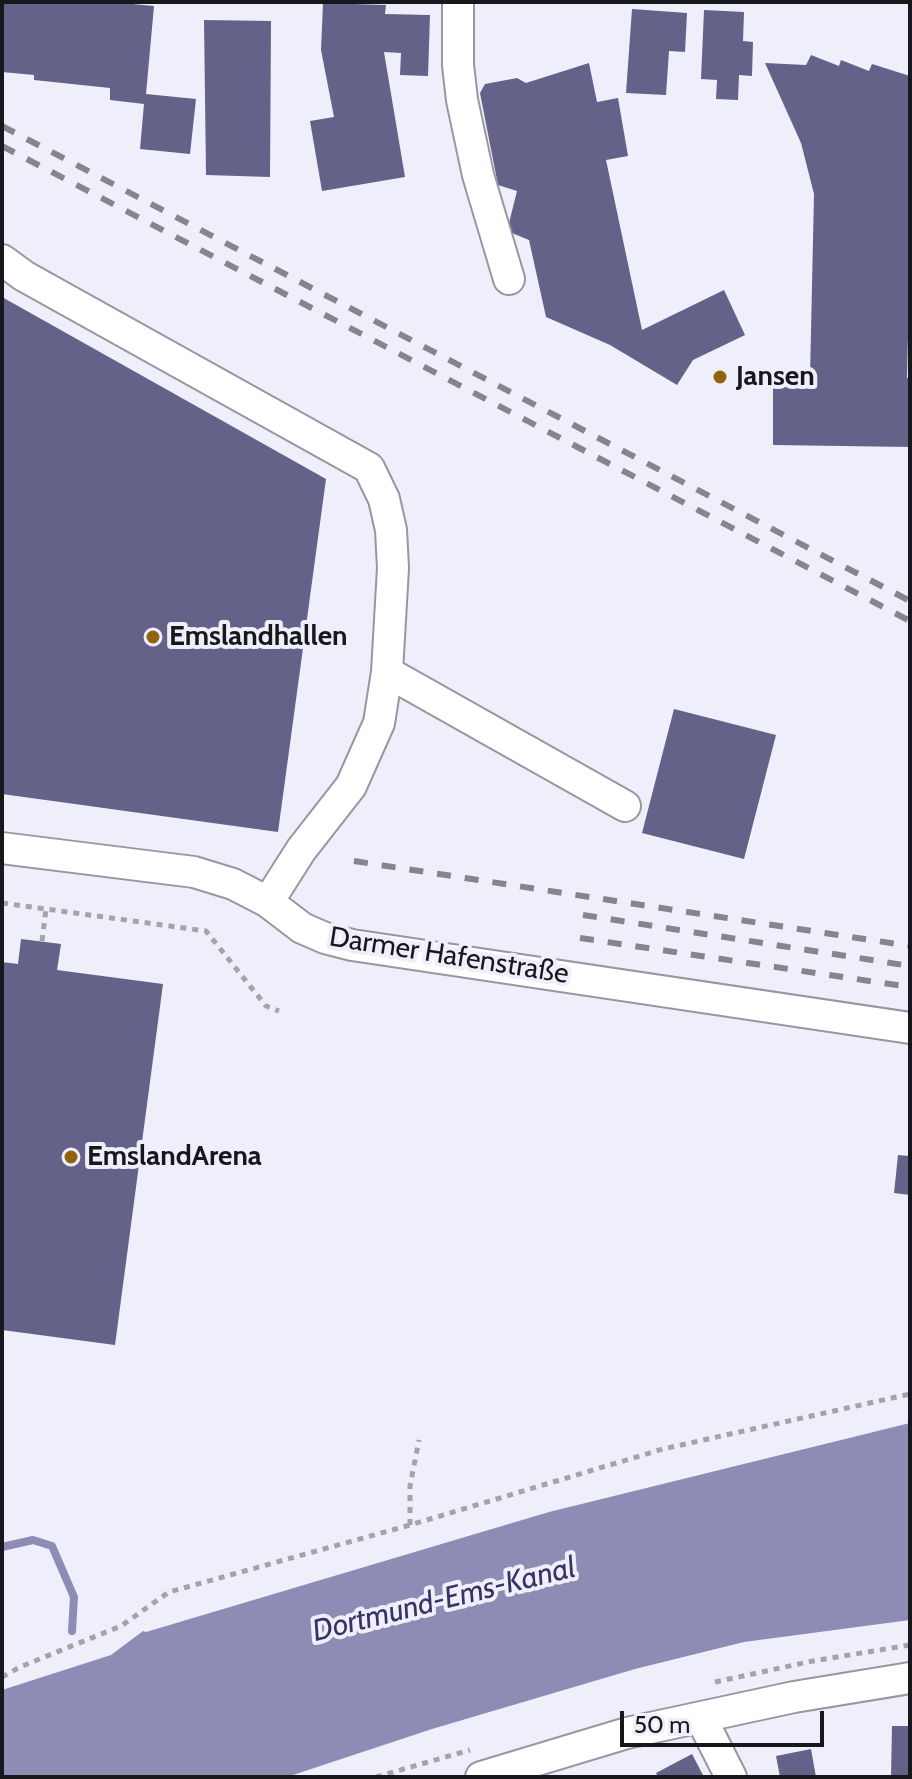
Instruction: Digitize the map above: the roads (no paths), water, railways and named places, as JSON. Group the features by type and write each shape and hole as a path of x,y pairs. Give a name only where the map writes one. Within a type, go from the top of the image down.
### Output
{"street":[{"path":"458,2 458,65 462,100 478,175 509,279"},
{"path":"2,260 52,292 369,468 384,499 391,530 393,568 387,672 379,723 351,786 301,850 268,902"},
{"path":"387,672 625,806"},
{"name":"Darmer Hafenstraße","path":"2,848 194,872 233,884 268,902 302,928 352,945 910,1028"},
{"path":"481,1777 627,1733 846,1687 910,1678"},
{"path":"701,1718 731,1777"}],"water":[{"name":"Dortmund-Ems-Kanal","path":"910,1423 910,1620 744,1642 635,1669 432,1729 287,1777 2,1777 2,1690 111,1655 143,1631 549,1512"}],"waterway":[{"path":"2,1547 33,1540 52,1546 74,1597 72,1631"}],"railway":[{"path":"2,126 910,601"},
{"path":"2,146 910,621"},
{"path":"354,861 910,946"},
{"path":"583,915 910,966"},
{"path":"580,938 910,987"}],"place":[{"name":"Jansen","path":"720,377"},
{"name":"Emslandhallen","path":"153,637"},
{"name":"EmslandArena","path":"71,1157"}]}
